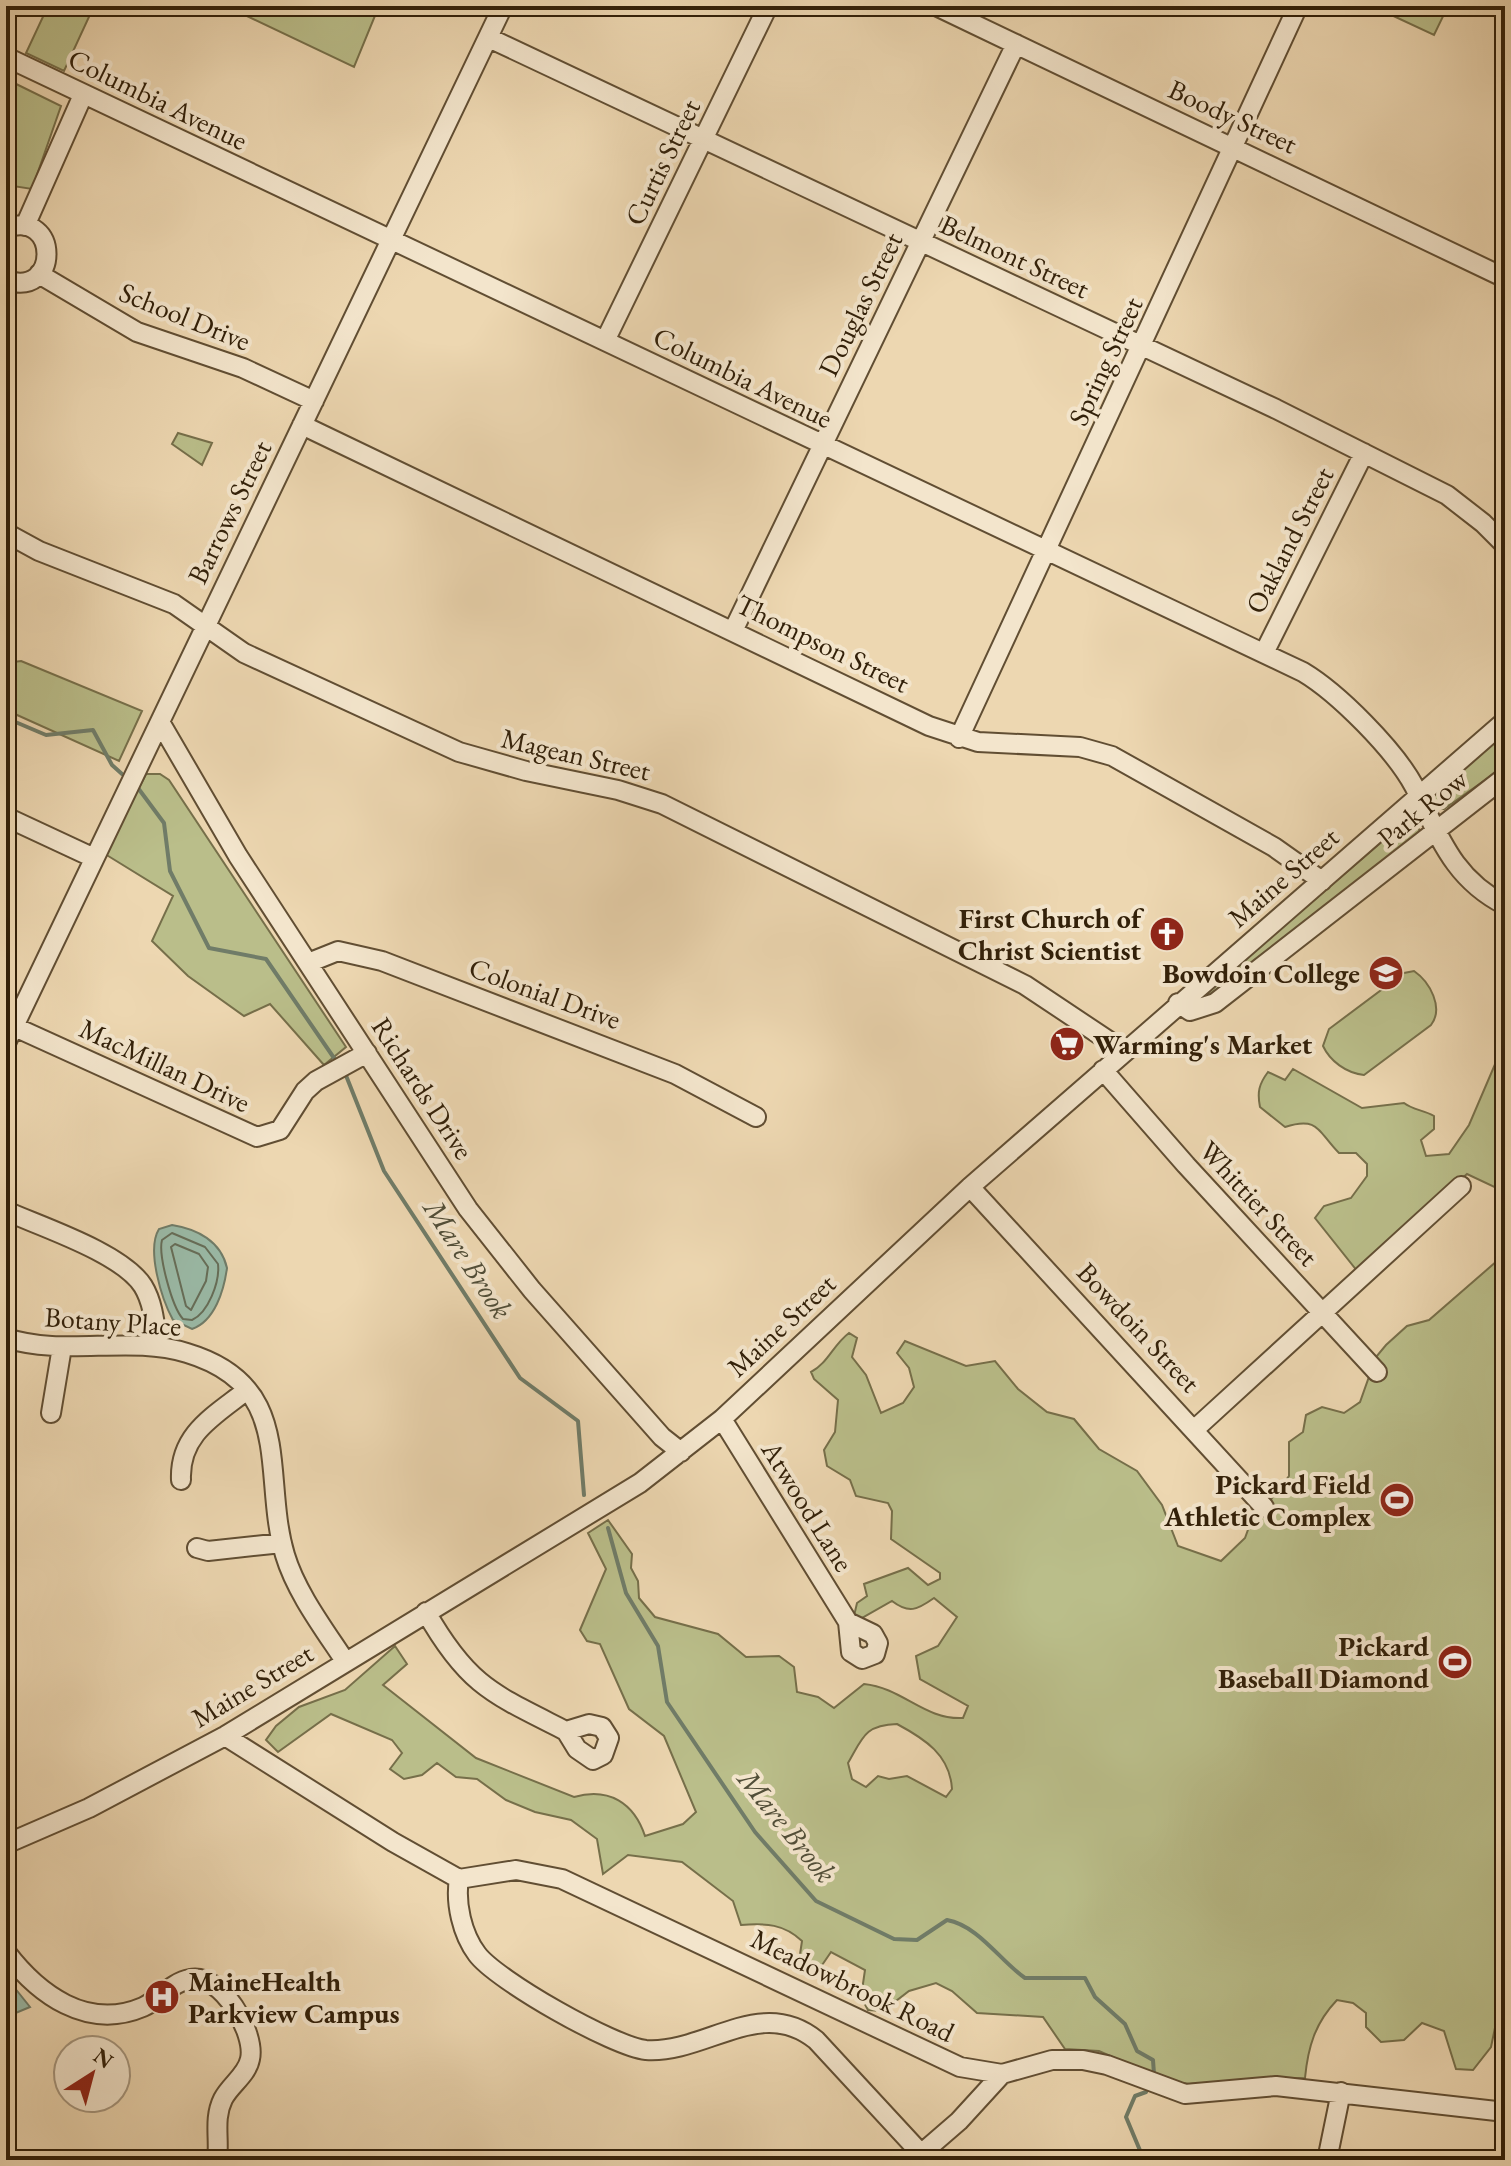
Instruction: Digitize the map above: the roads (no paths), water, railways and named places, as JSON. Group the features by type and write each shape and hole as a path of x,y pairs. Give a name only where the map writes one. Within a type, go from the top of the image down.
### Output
{"street":[{"name":"Barrows Street","path":"9,1031 503,6"},
{"name":"Curtis Street","path":"605,341 768,6"},
{"name":"Boody Street","path":"936,6 1505,278"},
{"name":"Spring Street","path":"959,738 1298,6"},
{"name":"Belmont Street","path":"489,38 1364,453 1447,495 1505,545"},
{"name":"Douglas Street","path":"733,631 1016,44"},
{"name":"Columbia Avenue","path":"6,57 1303,672 1341,698 1411,781 1433,832 1465,877 1505,905"},
{"path":"6,280 24,283 39,274 46,263 47,246 36,231 15,227 83,95"},
{"name":"School Drive","path":"39,274 136,332 243,368 314,401"},
{"name":"Thompson Street","path":"302,425 959,738 995,744 1080,747 1112,756 1274,847 1322,881"},
{"name":"Oakland Street","path":"1264,653 1364,453"},
{"name":"Magean Street","path":"6,533 81,568 174,604 244,653 459,752 662,804 1025,985 1124,1051"},
{"name":"Maine Street","path":"6,1844 89,1808 225,1736 640,1483 722,1419 970,1187 1505,721"},
{"name":"Richards Drive","path":"160,722 202,798 489,1238 662,1437 681,1452"},
{"name":"Park Row","path":"1178,1003 1190,1011 1215,1003 1505,777"},
{"path":"6,817 94,858"},
{"name":"Colonial Drive","path":"308,963 338,951 382,961 664,1069 756,1117"},
{"name":"MacMillan Drive","path":"9,1031 257,1137 280,1130 305,1091 316,1081 367,1053"},
{"name":"Whittier Street","path":"1103,1070 1377,1372"},
{"path":"1195,1429 1461,1186"},
{"name":"Bowdoin Street","path":"970,1187 1264,1507"},
{"path":"6,1211 118,1263 136,1276 150,1303 158,1347"},
{"name":"Botany Place","path":"6,1338 62,1347 158,1347 187,1353 215,1364 247,1390 268,1429 282,1543 292,1573 345,1661"},
{"path":"51,1413 62,1347"},
{"path":"181,1480 182,1457 192,1436 247,1390"},
{"name":"Atwood Lane","path":"722,1419 848,1622"},
{"path":"197,1548 208,1551 282,1543"},
{"path":"426,1612 456,1660 480,1685 566,1731"},
{"path":"225,1736 393,1842 459,1879 459,1907 474,1951 498,1974 604,2035 646,2050 669,2048 747,2024 772,2022 796,2027 816,2040 925,2157 1002,2074"},
{"name":"Meadowbrook Road","path":"459,1879 516,1870 562,1879 960,2067 1002,2074 1052,2060 1083,2060 1107,2065 1185,2094 1276,2086 1505,2112"},
{"path":"6,1952 51,1998 93,2013 116,2014 142,2007 191,1978 204,1979 215,1985 230,2003 251,2046 250,2061 223,2098 218,2112 217,2160"},
{"path":"1327,2160 1341,2092"}],"water":[{"path":"172,1225 207,1238 219,1250 227,1268 221,1295 212,1312 192,1329 173,1320 157,1275 155,1238 159,1229"},
{"path":"6,1977 30,2007 6,2017"}],"waterway":[{"name":"Mare Brook","path":"6,718 46,735 93,730 112,765 122,774"},
{"name":"Mare Brook","path":"138,788 164,823 170,871 209,948 266,959 334,1058"},
{"name":"Mare Brook","path":"345,1073 384,1171 520,1378 578,1421 584,1495"},
{"name":"Mare Brook","path":"608,1528 626,1593 658,1646 667,1702 755,1832 816,1901 894,1939 917,1940 947,1920 969,1929 1025,1978 1085,1978 1095,1997 1125,2024 1137,2051 1153,2060 1154,2074"},
{"name":"Mare Brook","path":"1144,2160 1126,2117 1135,2096 1146,2092"}],"place":[{"name":"First Church of Christ Scientist","path":"1167,934"},
{"name":"Bowdoin College","path":"1386,973"},
{"name":"Warming's Market","path":"1067,1044"},
{"name":"Pickard Field Athletic Complex","path":"1397,1500"},
{"name":"Pickard Baseball Diamond","path":"1455,1662"},
{"name":"MaineHealth Parkview Campus","path":"162,1997"}]}
